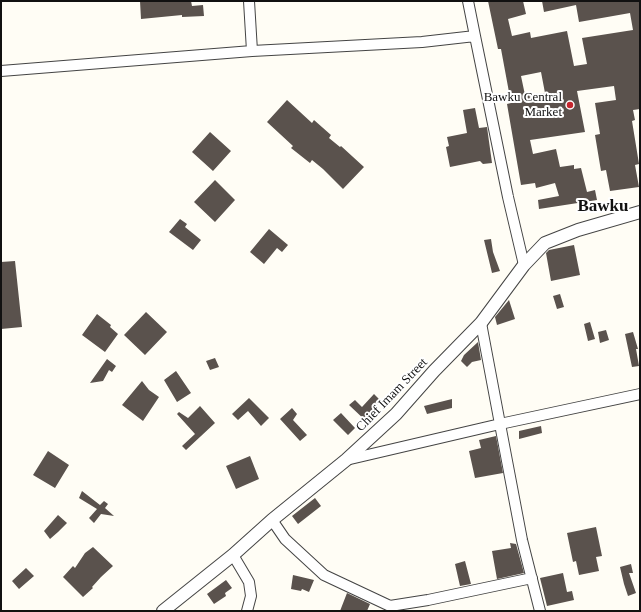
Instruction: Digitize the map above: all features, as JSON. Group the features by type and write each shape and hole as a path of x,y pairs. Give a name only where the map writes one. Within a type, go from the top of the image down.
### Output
{"street":[{"path":"249,1 252,51"},
{"path":"468,1 508,197 524,265"},
{"path":"1,71 252,51 422,42 475,36"},
{"name":"Chief Imam Street","path":"163,611 233,555 272,520 346,460 396,414 434,371 481,323 524,265 545,243 578,230 640,212"},
{"path":"481,323 522,540 540,611"},
{"path":"346,460 500,424 640,394"},
{"path":"272,520 285,539 324,575 390,606 428,600 532,578"},
{"path":"233,555 249,582 251,596 247,611"}],"building":[{"path":"140,1 191,1 192,6 203,5 204,16 182,17 182,15 141,19"},
{"name":"Bawku Central Market","path":"488,1 523,1 526,14 508,19 512,36 530,32 531,38 567,31 574,66 587,64 582,38 633,30 630,13 579,22 576,5 544,12 542,1 640,1 640,109 633,110 635,120 632,121 639,164 635,165 639,187 610,191 606,170 601,171 595,135 600,134 595,103 616,100 614,86 577,91 585,132 530,140 533,154 556,149 560,167 574,165 574,169 581,168 587,192 595,190 597,200 539,209 538,200 559,196 555,183 536,188 535,183 521,185 507,104 511,103 501,49 498,49","holes":["541,72 545,93 525,95 521,76"]},
{"path":"287,100 312,123 314,120 331,135 329,138 340,147 341,146 364,167 343,189 312,160 310,163 291,148 293,146 267,122"},
{"path":"475,108 479,128 487,127 492,163 483,164 480,161 450,167 446,147 449,146 447,137 467,133 463,110"},
{"path":"210,132 231,151 213,171 192,152"},
{"path":"215,180 235,200 215,222 194,202"},
{"path":"180,219 187,224 185,227 201,240 193,250 169,232"},
{"path":"269,229 288,245 282,252 277,248 264,264 250,252"},
{"path":"491,239 493,252 500,271 492,273 484,240"},
{"path":"574,245 580,275 551,281 546,253 549,250"},
{"path":"15,261 22,327 1,329 1,262"},
{"path":"560,294 564,307 557,309 553,296"},
{"path":"509,300 515,319 497,325 495,317"},
{"path":"146,312 167,332 145,355 124,335"},
{"path":"97,314 111,325 110,327 118,334 105,352 82,335"},
{"path":"590,322 595,339 588,341 584,324"},
{"path":"606,330 609,340 600,343 598,332"},
{"path":"633,332 638,349 636,349 639,366 632,367 625,334"},
{"path":"478,342 481,360 472,362 467,367 461,361 464,355"},
{"path":"215,358 219,367 210,370 206,361"},
{"path":"107,359 116,366 112,372 109,370 103,381 90,383"},
{"path":"176,371 191,393 177,402 164,380"},
{"path":"142,381 149,390 159,397 143,421 122,405"},
{"path":"374,394 381,401 368,414 371,417 367,422 349,405 355,400 362,407"},
{"path":"249,398 269,418 261,426 248,411 238,420 232,414"},
{"path":"452,399 452,408 427,414 424,406"},
{"path":"200,406 215,423 186,450 182,446 195,434 177,414 179,412 188,418"},
{"path":"292,408 297,414 293,420 307,435 300,441 280,419"},
{"path":"341,413 355,428 348,435 333,420"},
{"path":"541,426 542,433 519,439 519,431"},
{"path":"496,436 503,473 475,478 469,451 481,448 479,440"},
{"path":"48,451 69,465 55,488 33,475"},
{"path":"250,456 259,479 236,489 226,466"},
{"path":"82,491 100,505 104,501 108,504 105,508 114,516 101,514 94,523 89,518 97,509 79,498"},
{"path":"315,498 321,506 298,524 292,516"},
{"path":"58,515 67,523 50,539 44,531"},
{"path":"596,527 602,556 596,557 599,571 579,575 576,561 573,562 567,533"},
{"path":"510,543 516,544 524,573 497,579 492,551 511,548"},
{"path":"93,547 113,566 83,597 63,577 73,566 75,568 85,553"},
{"path":"465,561 471,584 460,586 455,564"},
{"path":"631,564 633,573 629,573 636,593 628,596 620,567"},
{"path":"26,568 34,576 19,589 12,581"},
{"path":"563,573 567,592 572,591 574,600 547,606 540,578"},
{"path":"293,575 314,580 309,592 302,589 301,591 291,589"},
{"path":"226,580 232,588 225,593 226,596 214,604 207,594"},
{"path":"347,593 370,604 367,611 340,611"}],"place":[{"name":"Bawku Central Market","path":"570,105"}],"district":[{"name":"Bawku","path":"603,207"}]}
